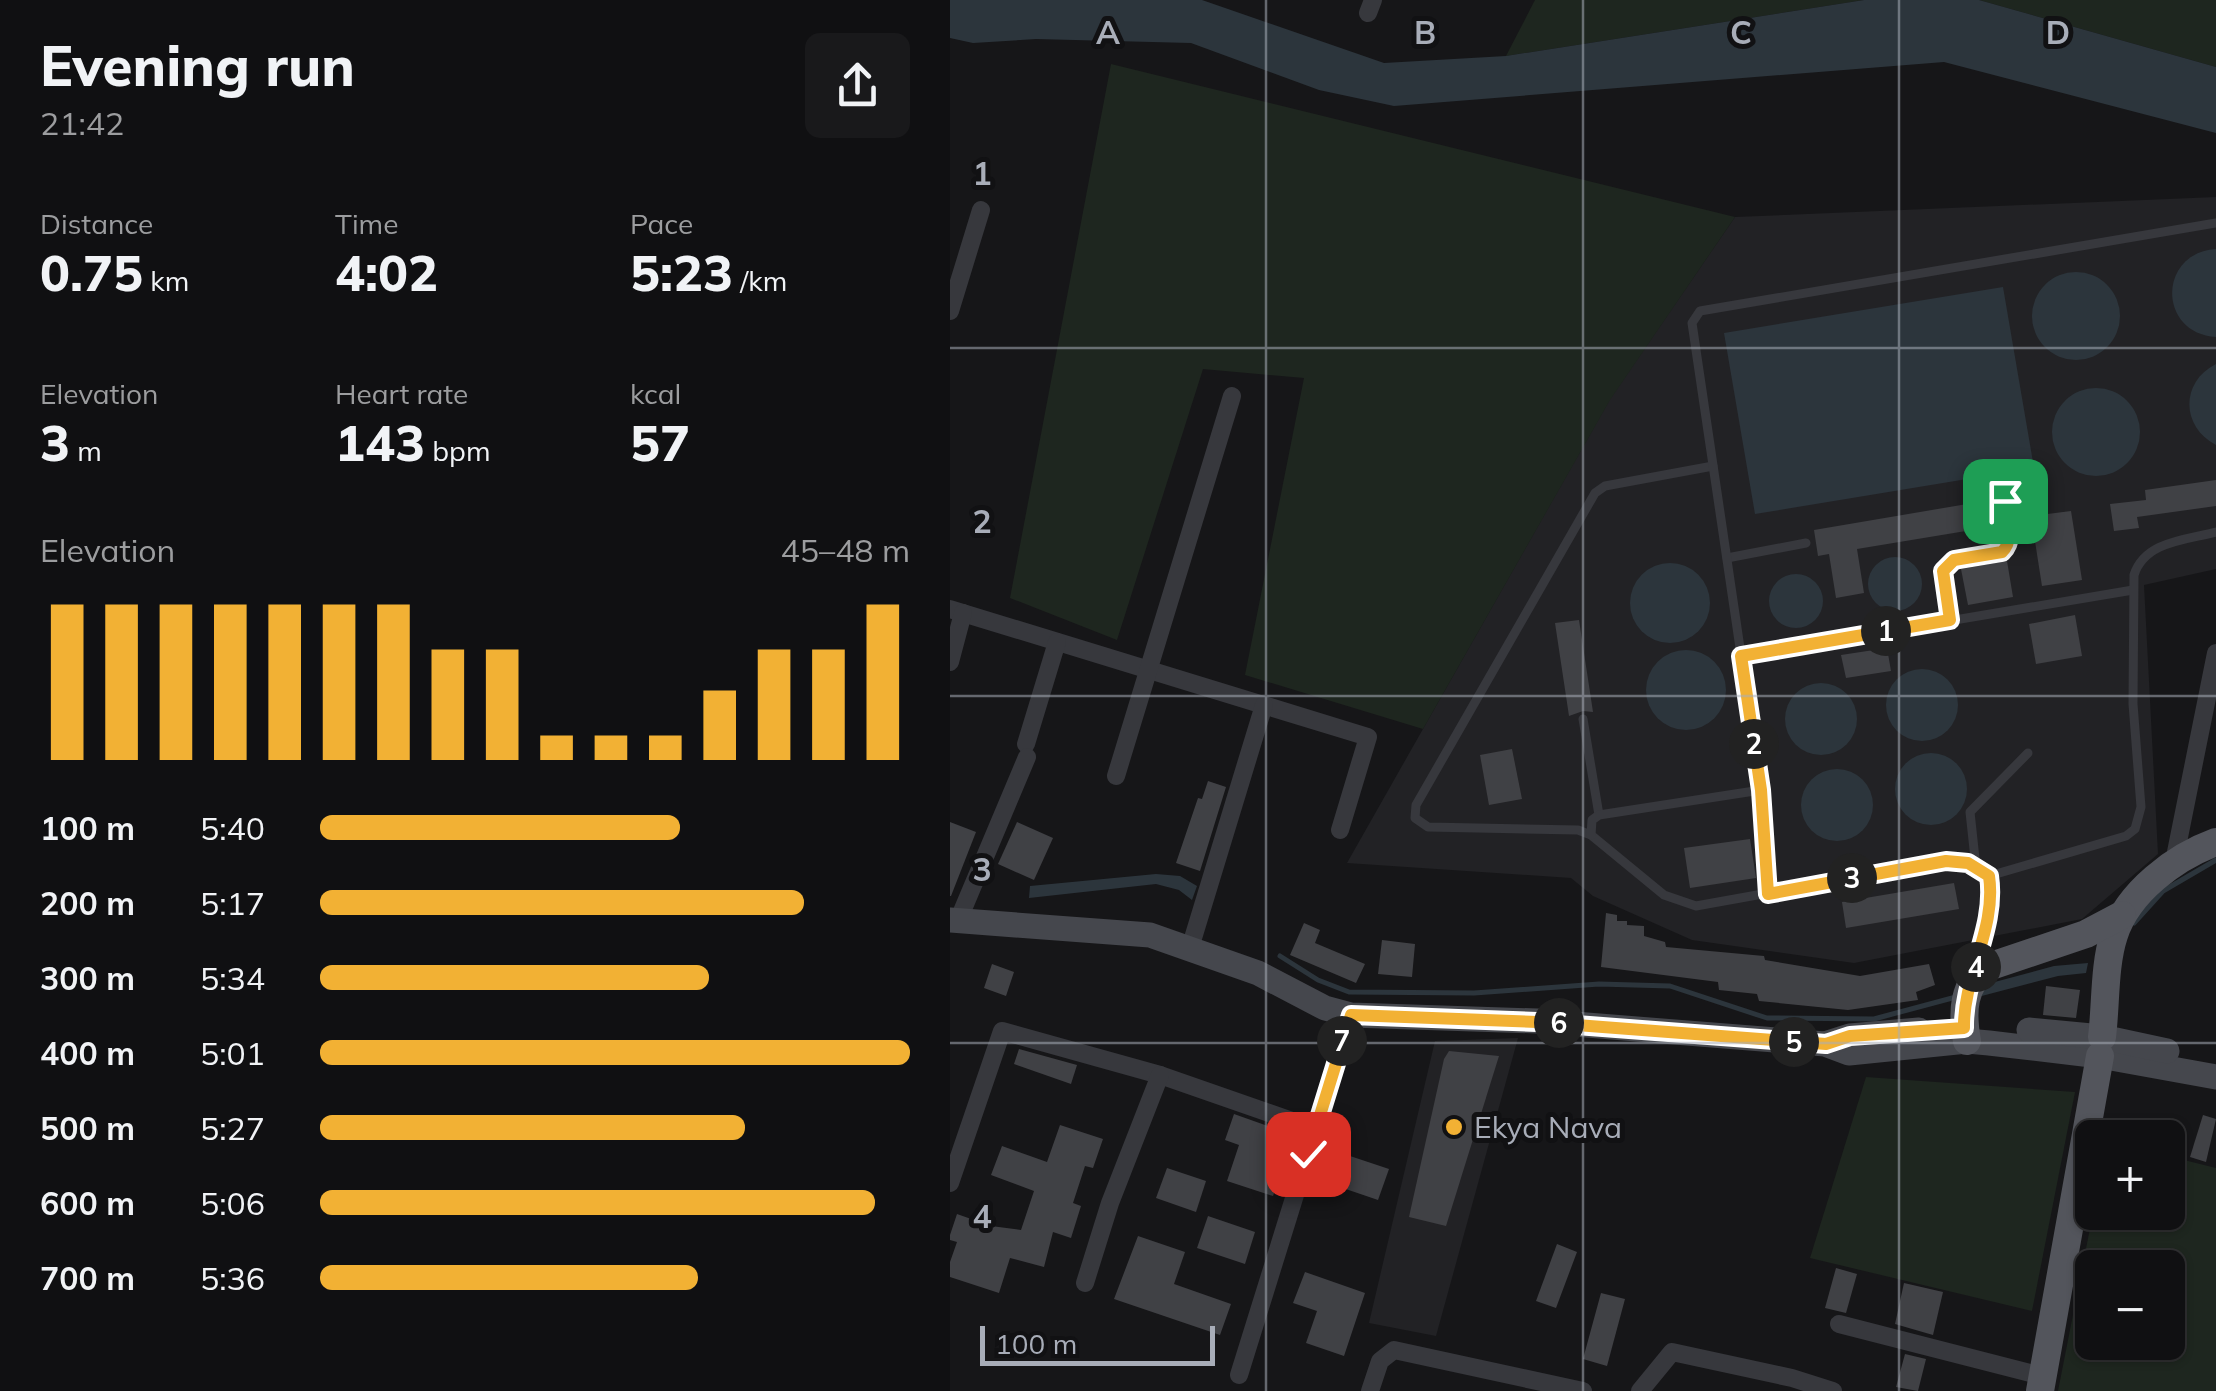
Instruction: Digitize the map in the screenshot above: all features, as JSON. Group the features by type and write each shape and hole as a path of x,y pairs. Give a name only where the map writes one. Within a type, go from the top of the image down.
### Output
{"main road":[{"path":"2041,1384 2101,1046 2115,936 2174,862 2216,842"},
{"path":"1968,1008 1988,966 2086,934 2115,936"}],"street":[{"path":"950,311 981,210"},
{"path":"1116,776 1232,396"},
{"path":"950,662 956,611 1368,737 1340,830"},
{"path":"1057,642 1027,750 954,920 1150,935 1258,973 1325,1008 1351,1015 1537,1022 1826,1044 1968,1008 2216,1078"},
{"path":"2174,862 2216,653"},
{"path":"1190,948 1264,705"},
{"path":"1239,1375 1351,1015"},
{"path":"950,1183 1002,1031 1160,1075 1315,1129"},
{"path":"2101,1046 2216,1063"},
{"path":"1085,1284 1110,1204 1160,1075"},
{"path":"1840,1324 2041,1384"},
{"path":"1370,1391 1380,1361 1394,1350 1584,1391"},
{"path":"1640,1391 1672,1352 1833,1391"}],"lane":[{"path":"1768,894 1761,790 1692,323 1700,311 2216,223"},
{"path":"1713,466 1605,486 1595,493 1414,809 1418,823 1428,827 1557,829 1591,834 1664,895 1696,906 1946,861 1968,863 1989,876 2126,836 2135,829 2140,807 2133,704 2133,590 2137,565 2152,549 2216,532"},
{"path":"1950,620 1943,571 1954,560 2007,548 2010,540 2005,501"},
{"path":"1727,558 1806,543"},
{"path":"1741,656 2133,590"},
{"path":"1584,719 1599,814"},
{"path":"1976,868 1970,812 2028,753"},
{"path":"1591,834 1592,820 1599,814 1761,790"},
{"path":"1968,1008 1992,896 1989,876"}],"shaded area":[{"path":"950,0 1202,0 1384,63 1506,56 1864,0 1979,0 2216,67 2216,133 1944,62 1394,106 1319,90 1191,43 1036,39 973,43 950,38"},
{"path":"1535,0 1864,0 1506,56"},
{"path":"1979,0 2216,0 2216,67"},
{"path":"1111,64 1735,217 1610,400 1423,729 1245,675 1304,378 1203,369 1117,640 1010,598"},
{"path":"2216,197 2216,569 2144,585 2158,854 2082,919 1854,963 1692,940 1593,896 1571,878 1347,863 1610,399 1735,217"},
{"path":"2216,249 2216,337 2197,333 2183,323 2172,293 2183,264 2197,254"},
{"path":"2076,272 2101,279 2113,291 2120,316 2113,341 2101,353 2076,360 2051,353 2039,341 2032,316 2039,291 2051,279"},
{"path":"2003,287 2034,468 1755,514 1724,333"},
{"path":"2216,364 2216,445 2196,427 2189,404 2196,382"},
{"path":"2096,388 2121,395 2133,407 2140,432 2133,457 2121,469 2096,476 2071,469 2059,457 2052,432 2059,407 2071,395"},
{"path":"1895,557 1914,565 1922,584 1914,603 1895,611 1876,603 1868,584 1876,565"},
{"path":"1670,563 1685,566 1698,575 1707,588 1707,618 1698,631 1685,640 1670,643 1655,640 1642,631 1633,618 1630,603 1633,588 1642,575 1655,566"},
{"path":"1796,574 1815,582 1823,601 1815,620 1796,628 1777,620 1769,601 1777,582"},
{"path":"1686,650 1701,653 1714,662 1723,675 1723,705 1714,718 1701,727 1686,730 1671,727 1658,718 1649,705 1646,690 1649,675 1658,662 1671,653"},
{"path":"1922,669 1947,680 1958,705 1947,730 1922,741 1897,730 1886,705 1897,680"},
{"path":"1821,683 1846,694 1857,719 1846,744 1821,755 1796,744 1785,719 1796,694"},
{"path":"1931,753 1956,764 1967,789 1956,814 1931,825 1906,814 1895,789 1906,764"},
{"path":"1837,769 1862,780 1873,805 1862,830 1837,841 1812,830 1801,805 1812,780"},
{"path":"1156,874 1180,876 1197,886 1192,900 1179,890 1156,884 1029,898 1030,886"},
{"path":"2088,963 2086,973 2058,976 1974,998 1976,987 2054,966"},
{"name":"Ekya Nava","path":"1518,1038 1436,1336 1369,1323 1435,1041"},
{"path":"1866,1077 2075,1092 2032,1311 1810,1258"},
{"path":"2185,1160 2216,1168 2216,1391 2058,1391 2075,1305 2075,1360 2185,1360 2185,1250 2086,1250 2090,1230 2185,1230"}],"building":[{"path":"2216,480 2216,506 2137,517 2139,528 2114,531 2110,504 2146,500 2145,490"},
{"path":"1973,503 1978,529 1857,549 1864,593 1836,598 1829,554 1818,556 1814,530"},
{"path":"2071,511 2082,580 2042,586 2031,516"},
{"path":"2007,561 2013,597 1968,605 1961,569"},
{"path":"2075,615 2082,656 2036,664 2029,624"},
{"path":"1579,620 1593,712 1569,716 1555,623"},
{"path":"1887,648 1891,671 1846,678 1841,655"},
{"path":"1512,749 1522,799 1489,805 1480,755"},
{"path":"1208,781 1226,787 1200,871 1176,863 1198,798 1202,799"},
{"path":"950,822 976,832 951,896 950,896"},
{"path":"1017,822 1053,838 1034,880 998,864"},
{"path":"1750,839 1756,878 1690,888 1684,848"},
{"path":"1954,883 1959,909 1846,928 1842,902"},
{"path":"1606,913 1617,915 1617,921 1627,921 1627,925 1644,926 1644,936 1665,942 1666,947 1764,956 1765,960 1860,976 1929,964 1935,985 1916,992 1918,1000 1848,1010 1759,1001 1757,994 1719,990 1718,982 1601,967"},
{"path":"1304,923 1320,930 1315,943 1365,964 1356,983 1290,955"},
{"path":"1382,940 1415,944 1412,977 1378,974"},
{"path":"992,964 1014,972 1006,996 984,988"},
{"path":"2046,986 2080,990 2076,1018 2043,1015"},
{"path":"1019,1049 1077,1065 1071,1084 1014,1064"},
{"path":"1449,1051 1499,1056 1446,1226 1409,1217"},
{"path":"1234,1114 1276,1129 1266,1159 1284,1165 1273,1196 1227,1181 1239,1145 1225,1140"},
{"path":"2203,1115 2216,1119 2206,1162 2190,1157"},
{"path":"1060,1125 1103,1139 1093,1168 1085,1166 1073,1203 1081,1206 1071,1238 1053,1232 1044,1267 1010,1258 999,1293 950,1277 957,1242 950,1240 950,1235 957,1214 991,1226 1021,1230 1034,1191 991,1175 1002,1146 1047,1162"},
{"path":"1341,1153 1389,1169 1378,1200 1331,1184"},
{"path":"1167,1168 1206,1181 1196,1212 1156,1198"},
{"path":"1208,1216 1255,1232 1245,1264 1197,1248"},
{"path":"1138,1236 1185,1252 1174,1284 1231,1304 1220,1335 1114,1299"},
{"path":"1557,1244 1577,1252 1556,1308 1536,1301"},
{"path":"1836,1268 1857,1274 1846,1313 1825,1308"},
{"path":"1305,1272 1365,1293 1344,1356 1306,1343 1317,1311 1293,1303"},
{"path":"1904,1283 1943,1292 1933,1335 1895,1324"},
{"path":"1601,1293 1625,1299 1607,1366 1583,1359"},
{"path":"1905,1354 1926,1359 1918,1391 1896,1387"}],"waterway":[{"path":"2134,923 2163,891 2216,860"},
{"path":"1280,956 1318,980 1349,992 1474,993 1599,984 1670,986 1767,1018 1874,1019 1956,997"}],"place":[{"name":"Ekya Nava","path":"1454,1127"}],"route":[{"path":"1308,1154 1351,1015 1537,1022 1826,1044 1850,1036 1964,1028 1964,1007 1992,896 1989,876 1968,863 1946,861 1768,894 1761,790 1741,656 1950,620 1942,576 1945,566 1954,560 2007,548 2010,540 2005,501"}]}
